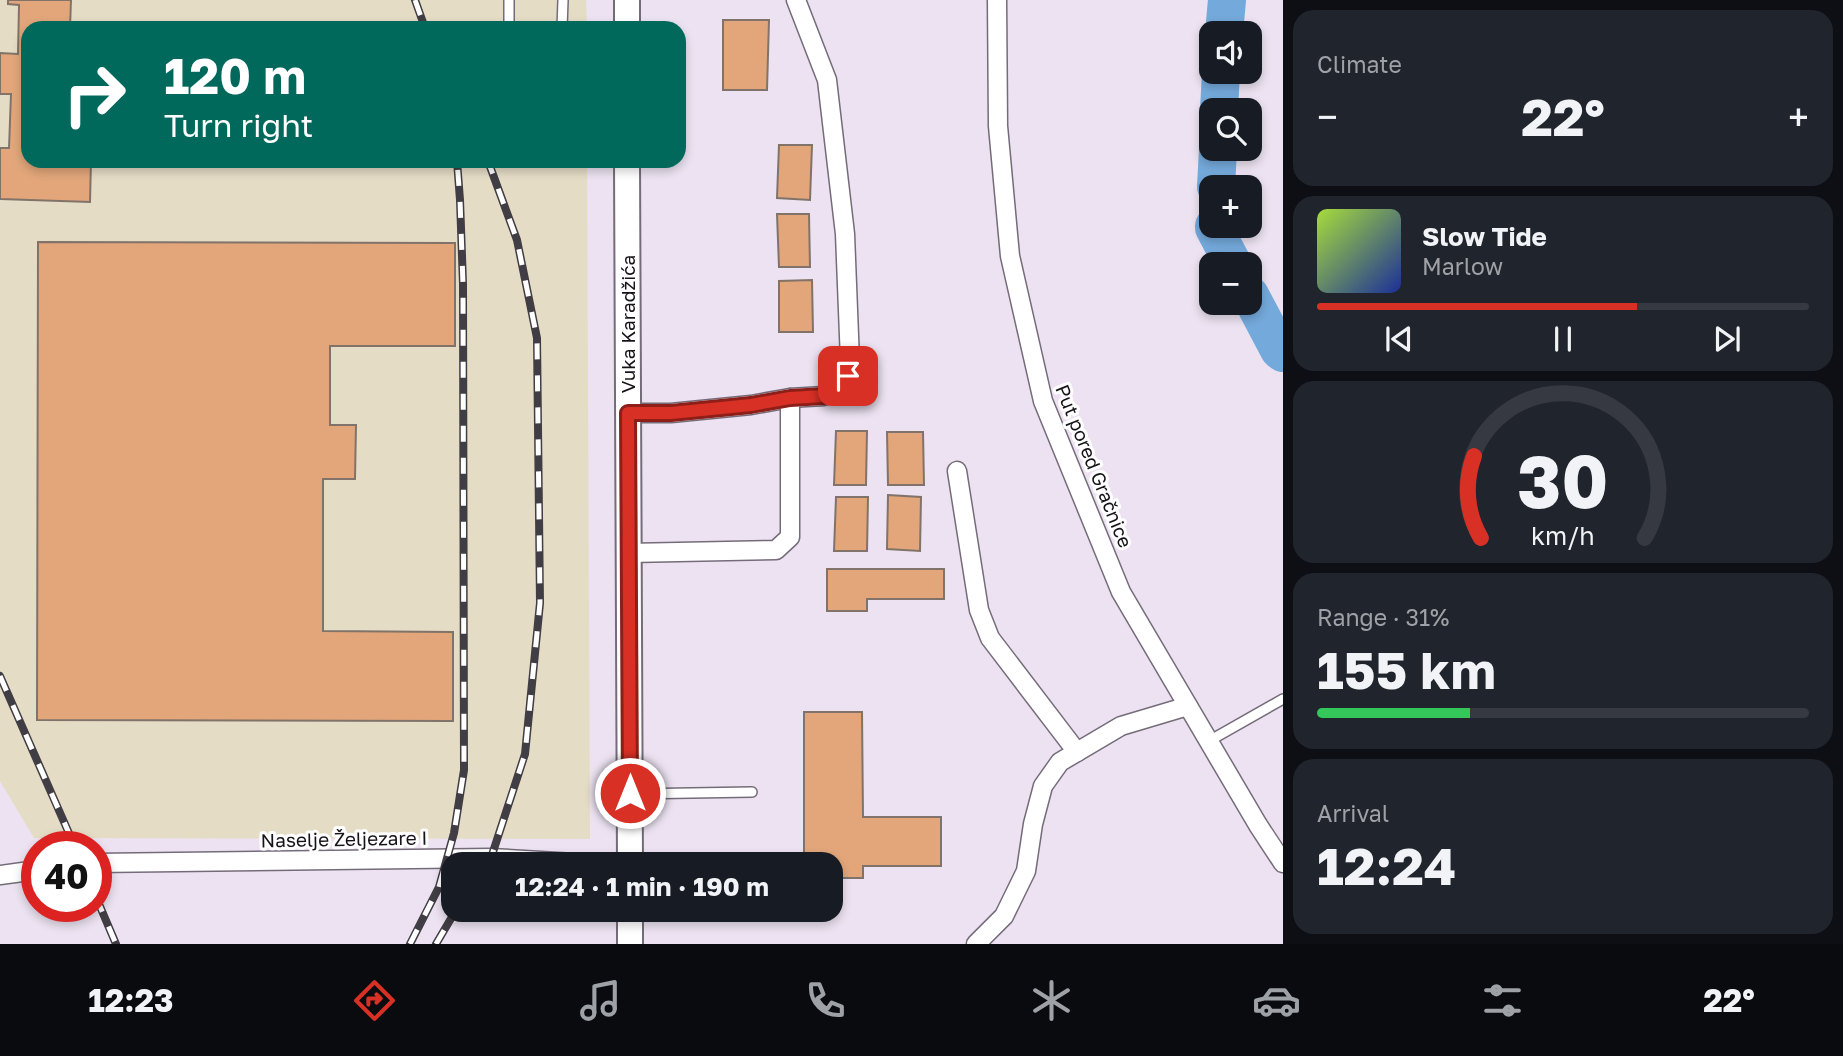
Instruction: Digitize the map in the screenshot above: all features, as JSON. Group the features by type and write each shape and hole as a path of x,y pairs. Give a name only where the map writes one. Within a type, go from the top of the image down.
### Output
{"street":[{"path":"627,0 627,21"},
{"path":"628,413 671,413 824,396 848,376 850,361 845,233 827,80 796,0"},
{"name":"Put pored Gračnice","path":"997,0 998,126 1010,256 1043,401 1121,592 1283,863"},
{"name":"Vuka Karadžića","path":"627,168 630,852"},
{"path":"629,553 776,550 783,544 790,537 790,398"},
{"path":"957,471 979,611 990,638 1077,752"},
{"path":"976,944 1004,916 1026,871 1033,824 1043,786 1060,762 1121,726 1188,706"},
{"name":"Naselje Željezare I","path":"112,863 441,859"},
{"path":"0,875 21,872"},
{"path":"630,922 630,944"}],"lane":[{"path":"509,0 509,21"},
{"path":"562,21 563,0"},
{"path":"1209,741 1283,699"},
{"path":"630,793 752,792"}],"shaded area":[{"path":"0,0 586,0 587,21 21,21 21,168 587,168 590,839 112,838 112,831 30,831 0,781"}],"building":[{"path":"8,0 71,0 70,21 21,21 21,168 91,168 90,202 0,199 0,148 9,148 11,94 0,94 0,53 18,54 19,5 8,4"},
{"path":"723,20 769,20 767,90 723,90"},
{"path":"779,145 812,145 810,200 777,198"},
{"path":"777,214 809,214 810,267 779,267"},
{"path":"38,242 455,243 455,346 330,346 330,425 356,425 355,479 323,479 323,631 453,632 453,721 37,720"},
{"path":"812,280 813,332 779,332 779,281"},
{"path":"836,431 867,431 866,485 834,485"},
{"path":"887,432 923,432 924,485 888,485"},
{"path":"888,495 921,497 920,551 887,549"},
{"path":"836,497 868,497 867,551 834,551"},
{"path":"827,569 944,569 944,599 867,599 867,611 827,611"},
{"path":"804,712 862,712 863,817 941,817 941,866 863,866 863,878 843,878 843,852 804,852"}],"waterway":[{"path":"1225,21 1227,0"},
{"path":"1220,84 1220,98"},
{"path":"1217,161 1217,175"},
{"path":"1219,238 1227,252"},
{"path":"1261,315 1283,353"}],"railway":[{"path":"415,0 422,21"},
{"path":"410,944 439,887 454,833 464,770 463,284 458,168"},
{"path":"491,168 517,240 537,338 540,603 525,754 493,852"},
{"path":"0,676 68,831"},
{"path":"107,922 116,944"},
{"path":"436,944 449,922"}],"route":[{"path":"630,793 628,413 671,413 824,396 848,376"}]}
